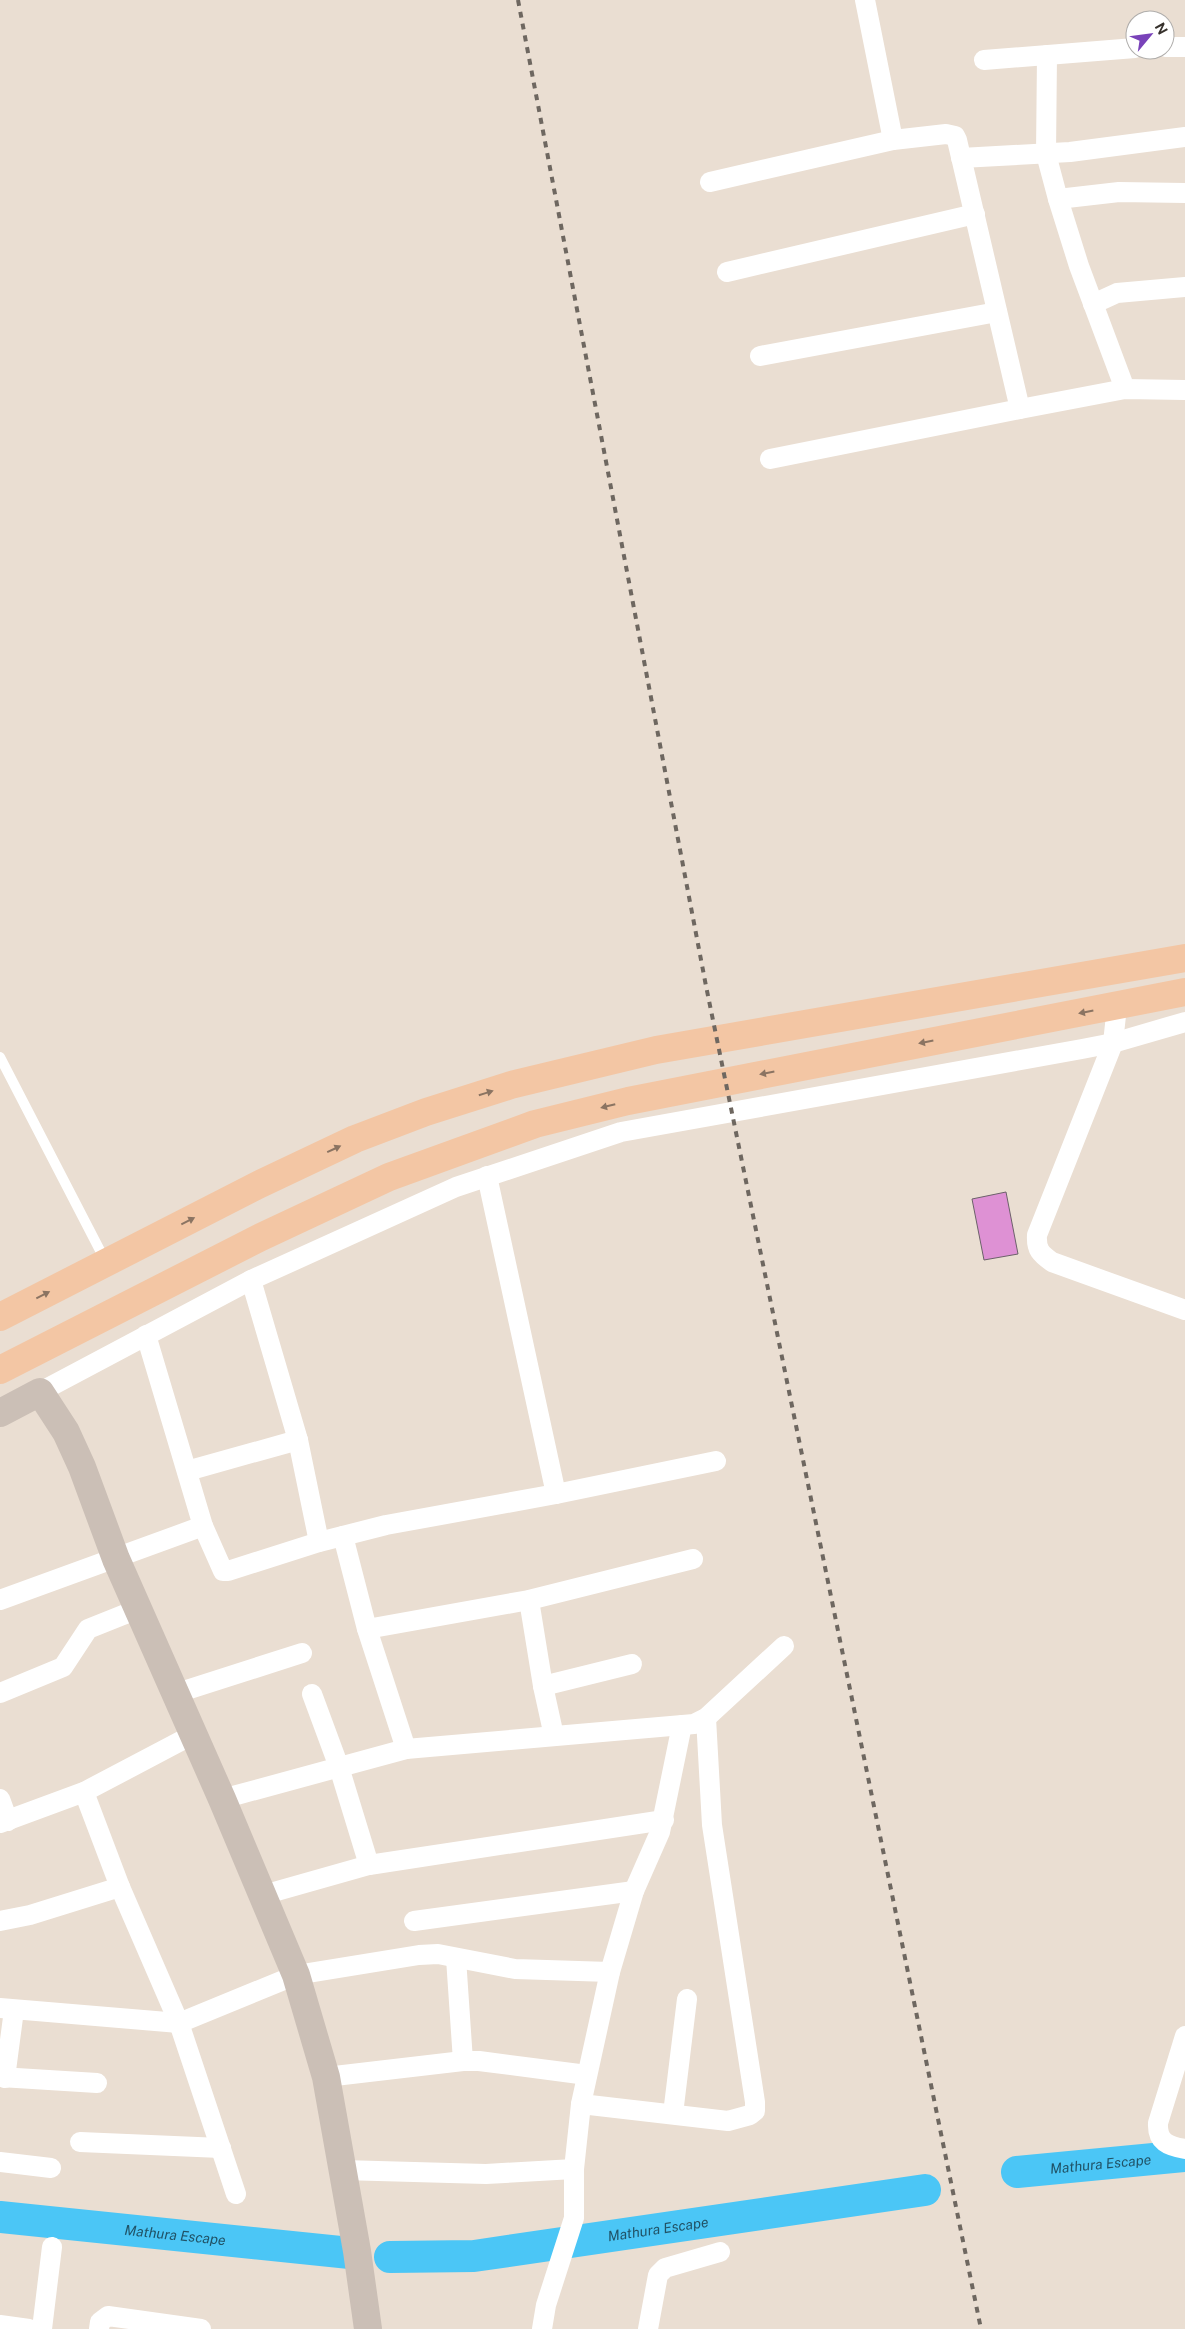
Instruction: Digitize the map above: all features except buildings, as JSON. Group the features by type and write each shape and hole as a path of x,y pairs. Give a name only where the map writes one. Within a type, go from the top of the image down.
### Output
{"highway":[{"path":"0,1317 260,1184 355,1140 426,1112 511,1086 656,1050 1185,958"},
{"path":"0,1370 261,1237 389,1177 535,1124 628,1101 1185,992"}],"street":[{"path":"865,0 893,140"},
{"path":"984,60 1125,49"},
{"path":"1048,55 1046,154 1058,199 1093,304 1125,389"},
{"path":"710,182 893,140 951,134 957,140 1020,409"},
{"path":"961,158 1046,154 1185,136"},
{"path":"1058,199 1108,192 1185,193"},
{"path":"727,272 975,214"},
{"path":"1093,304 1117,293 1185,287"},
{"path":"760,356 997,312"},
{"path":"770,459 1125,389 1185,390"},
{"path":"1117,1006 1113,1043 1037,1235 1036,1246 1052,1262 1185,1310"},
{"path":"0,1413 251,1280 456,1187 487,1176 621,1132 1113,1043 1185,1022"},
{"path":"487,1176 556,1494"},
{"path":"251,1280 298,1440 319,1542"},
{"path":"146,1335 203,1526 223,1571 386,1524 556,1494 716,1460"},
{"path":"40,1392 57,1416 82,1467 116,1559 174,1694 194,1734 296,1975 326,2078 368,2329"},
{"path":"186,1471 298,1440"},
{"path":"0,1600 203,1526"},
{"path":"343,1536 368,1629 406,1749"},
{"path":"368,1629 529,1600 693,1559"},
{"path":"529,1600 543,1686 554,1736"},
{"path":"0,1693 63,1667 88,1629 138,1609"},
{"path":"222,1799 406,1749 694,1724 706,1718 784,1646"},
{"path":"174,1694 302,1653"},
{"path":"543,1686 632,1664"},
{"path":"312,1694 339,1767 369,1865"},
{"path":"581,2104 728,2121 750,2115 755,2111 747,2044 712,1826 706,1718"},
{"path":"542,2329 546,2305 574,2218 574,2169 581,2104 610,1972 634,1891 664,1820 682,1725"},
{"path":"0,1799 4,1822 84,1792 194,1734"},
{"path":"84,1792 120,1887 180,2023 236,2194"},
{"path":"262,1895 369,1865 664,1820"},
{"path":"0,1921 30,1915 120,1887"},
{"path":"414,1921 634,1891"},
{"path":"97,2083 3,2077 7,2009 180,2023 296,1975 419,1954 438,1954 515,1969 610,1972"},
{"path":"456,1958 463,2061"},
{"path":"673,2114 686,2000"},
{"path":"1185,2036 1158,2123 1158,2133 1169,2147 1185,2149"},
{"path":"326,2078 463,2061 479,2061 587,2075"},
{"path":"80,2142 221,2148"},
{"path":"0,2162 51,2168"},
{"path":"342,2170 486,2174 574,2169"},
{"path":"42,2329 52,2247"},
{"path":"648,2329 658,2275 665,2268 720,2252"},
{"path":"98,2329 100,2322 108,2316 191,2328"},
{"path":"0,2325 29,2329"}],"lane":[{"path":"0,1056 106,1263"}],"waterway":[{"name":"Mathura Escape","path":"1017,2172 1185,2156"},
{"name":"Mathura Escape","path":"390,2257 474,2256 925,2190"},
{"name":"Mathura Escape","path":"0,2217 350,2253"}],"railway":[{"path":"518,0 706,986 981,2329"}]}
